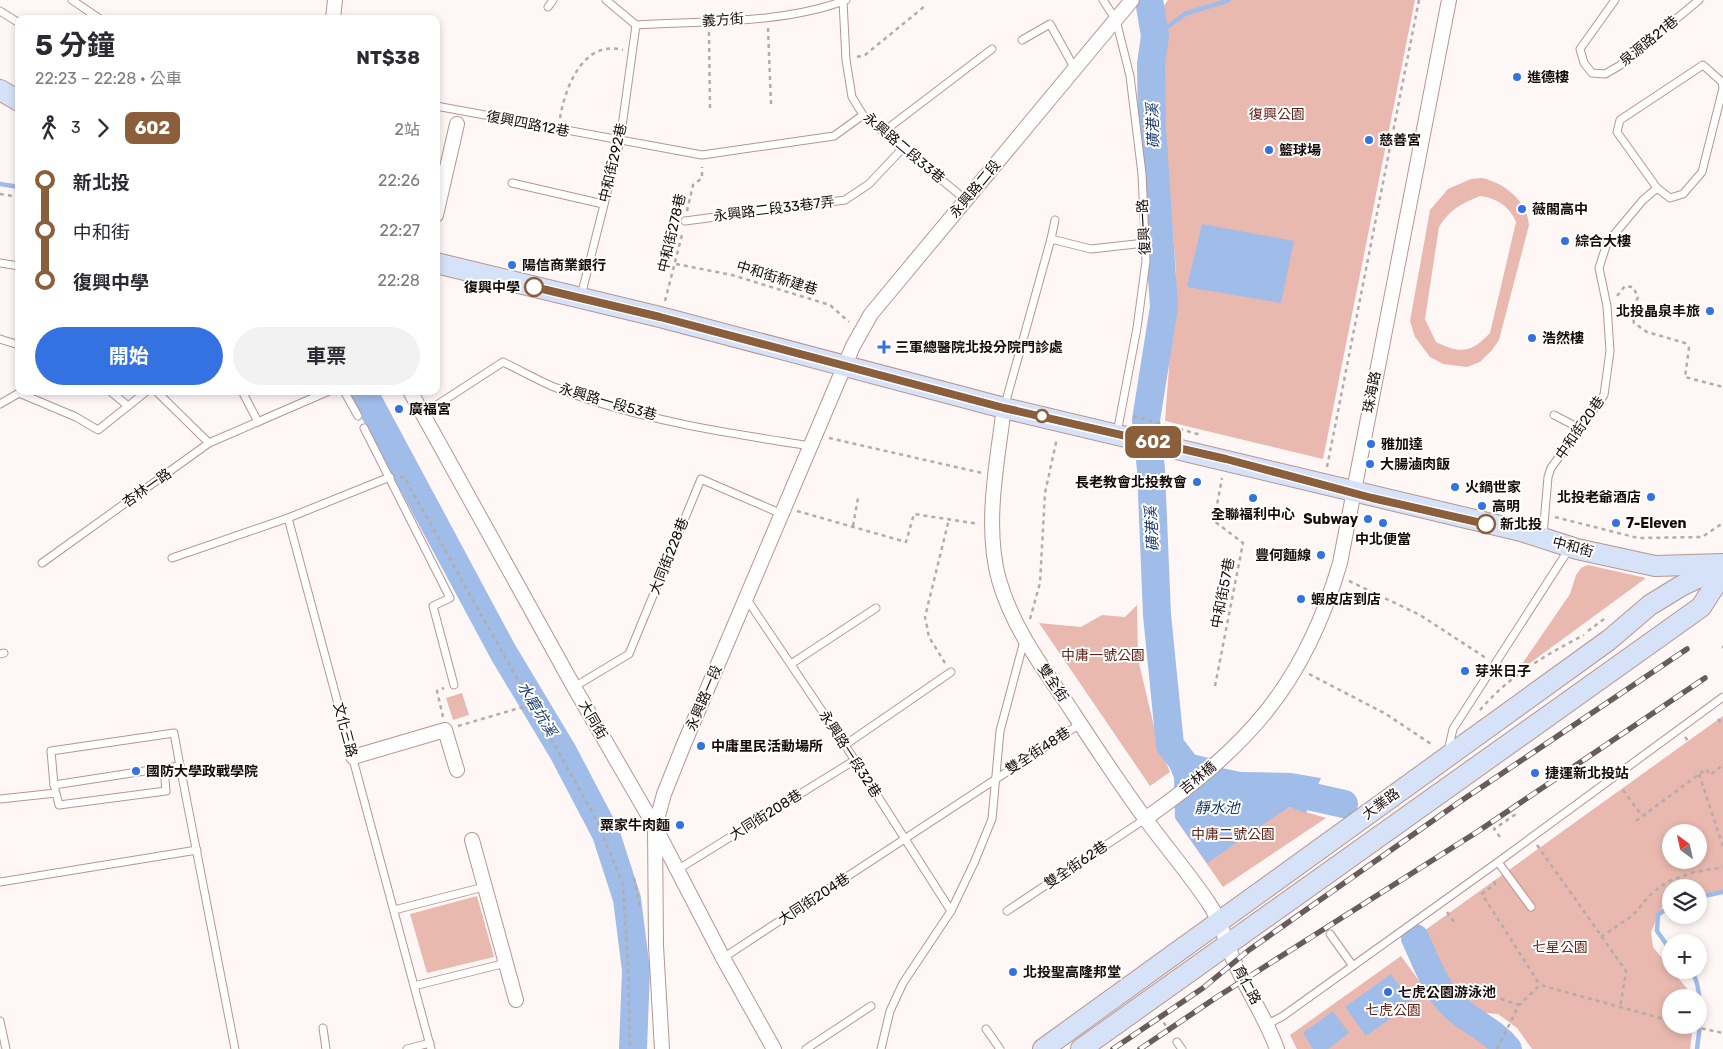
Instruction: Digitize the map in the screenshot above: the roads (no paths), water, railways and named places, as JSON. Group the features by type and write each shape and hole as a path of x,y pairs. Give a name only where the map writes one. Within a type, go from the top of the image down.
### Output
{"main road":[{"path":"440,264 660,317 1004,408 1122,435"},
{"name":"中和街","path":"1122,435 1163,435 1226,459 1352,492 1543,528 1570,547 1655,566 1723,565"},
{"name":"大業路","path":"1043,1049 1202,936 1219,921 1609,640 1650,605 1681,586 1723,565"},
{"name":"大業路","path":"1080,1049 1701,607 1723,573"}],"street":[{"path":"333,15 335,0"},
{"path":"1116,20 1132,0"},
{"name":"珠海路","path":"1228,755 1270,710 1298,668 1313,637 1336,575 1449,0"},
{"name":"永興路二段","path":"845,366 871,314 1116,20"},
{"path":"440,180 443,154 457,124"},
{"name":"永興路一段","path":"662,1049 656,946 655,827 664,794 845,366"},
{"name":"大同街","path":"412,395 574,687 655,827 723,958 774,1049"},
{"name":"雙全街","path":"1004,408 992,542 999,580 1011,613 1024,640 1080,724 1145,819 1209,903 1219,921"},
{"path":"352,757 445,730 457,770"},
{"name":"吉林橋","path":"1145,819 1228,755"},
{"path":"472,840 516,1000"},
{"name":"育仁路","path":"1219,921 1234,962 1268,1024 1277,1049"}],"lane":[{"path":"72,0 94,15"},
{"path":"548,8 553,0"},
{"path":"606,0 636,25"},
{"name":"復興一路","path":"1103,0 1116,20 1130,76 1142,174 1146,261 1122,435"},
{"name":"泉源路21巷","path":"1615,0 1580,49 1584,62 1592,73 1605,74 1619,66 1699,0"},
{"name":"義方街","path":"636,25 768,17 805,12 845,1"},
{"name":"永興路二段33巷","path":"845,1 846,60 852,97 863,115 966,200"},
{"path":"0,11 15,20"},
{"path":"1022,40 1050,24 1075,69"},
{"name":"中和街292巷","path":"580,299 620,142 636,25"},
{"path":"883,132 992,49"},
{"path":"1703,65 1722,82 1723,88 1702,172 1683,194 1670,198 1657,188 1617,132 1620,120 1703,65"},
{"name":"復興四路12巷","path":"440,107 620,142 702,155 834,136 863,115"},
{"name":"永興路二段33巷7弄","path":"685,221 845,200 868,184 902,149"},
{"path":"512,183 603,204"},
{"name":"中和街20巷","path":"1543,528 1548,477 1551,468 1604,395 1610,351 1607,306 1599,268 1607,243 1643,200 1657,188"},
{"path":"1004,408 1055,220"},
{"path":"1051,239 1091,249 1145,243"},
{"path":"0,263 15,265"},
{"path":"0,339 15,344"},
{"name":"永興路一段53巷","path":"423,414 503,362 554,387 624,410 742,436 813,440"},
{"path":"0,404 16,395"},
{"path":"25,395 76,417 98,430 142,395"},
{"path":"115,395 128,406"},
{"path":"160,395 209,443"},
{"path":"244,395 258,422"},
{"name":"杏林一路","path":"42,563 209,443 320,395"},
{"path":"346,395 358,416"},
{"path":"1554,416 1581,429"},
{"path":"364,428 450,598 434,606 454,685"},
{"path":"172,558 288,518 390,477"},
{"name":"大同街228巷","path":"574,687 629,654 700,479 783,511"},
{"name":"文化三路","path":"288,518 430,1046"},
{"path":"1446,758 1453,729 1570,547"},
{"name":"永興路一段32巷","path":"746,598 845,744 904,840 951,911"},
{"path":"791,664 876,608"},
{"path":"881,1049 890,1011 903,983 951,911 974,864 992,819 1000,731 1024,640"},
{"path":"845,744 951,672"},
{"path":"1268,1024 1353,966 1498,862 1723,697"},
{"name":"雙全街48巷","path":"904,840 1080,724"},
{"path":"164,768 166,791 59,805 54,785 51,751 174,733 235,1049"},
{"name":"大同街208巷","path":"677,870 855,760"},
{"path":"54,785 180,766"},
{"path":"0,800 56,793"},
{"name":"雙全街62巷","path":"1007,911 1145,819"},
{"name":"大同街204巷","path":"723,958 904,840"},
{"path":"0,882 197,850"},
{"path":"1498,862 1531,907"},
{"path":"394,910 484,888"},
{"path":"1330,934 1353,966"},
{"path":"414,986 506,963"},
{"path":"806,1049 871,1006"},
{"path":"0,1020 6,1049"},
{"path":"323,1028 326,1049"},
{"path":"986,1029 1000,1049"},
{"path":"1177,1042 1182,1049"},
{"path":"406,1049 430,1046"}],"water":[{"path":"1202,224 1294,241 1281,303 1187,287"},
{"name":"靜水池","path":"1185,751 1194,762 1241,772 1291,773 1321,778 1306,813 1289,807 1207,863 1175,818 1174,778 1168,763"},
{"path":"1391,974 1412,1003 1366,1036 1345,1007"},
{"path":"1333,1011 1349,1033 1328,1049 1313,1049 1303,1033"}],"waterway":[{"name":"磺港溪","path":"1149,0 1155,36 1151,64 1152,128 1164,307 1146,420 1151,470 1157,615 1170,745 1187,767 1208,772"},
{"path":"1155,36 1185,14 1229,0"},
{"name":"水磨坑溪","path":"0,184 15,186"},
{"name":"水磨坑溪","path":"365,395 503,652 563,752 606,834 627,899 636,970 633,1049"},
{"name":"磺港溪","path":"1277,789 1344,804"},
{"path":"1707,895 1723,892"},
{"path":"1662,912 1658,915 1657,931 1662,938"},
{"name":"磺港溪","path":"1415,938 1432,976 1445,997 1459,1011 1501,1041 1508,1049"},
{"path":"1695,979 1700,1008 1697,1049"}],"railway":[{"path":"1113,1049 1203,988 1249,950 1458,803 1687,649"},
{"path":"1140,1049 1217,997 1477,832 1705,678"}],"place":[{"name":"進德樓","path":"1517,77"},
{"name":"慈善宮","path":"1369,140"},
{"name":"籃球場","path":"1269,150"},
{"name":"薇閣高中","path":"1522,209"},
{"name":"綜合大樓","path":"1565,241"},
{"name":"陽信商業銀行","path":"512,265"},
{"name":"復興中學","path":"534,287"},
{"name":"北投晶泉丰旅","path":"1710,311"},
{"name":"浩然樓","path":"1532,338"},
{"name":"三軍總醫院北投分院門診處","path":"884,347"},
{"name":"廣福宮","path":"399,409"},
{"name":"雅加達","path":"1371,444"},
{"name":"大腸滷肉飯","path":"1370,464"},
{"name":"長老教會北投教會","path":"1197,482"},
{"name":"火鍋世家","path":"1455,487"},
{"name":"北投老爺酒店","path":"1651,497"},
{"name":"全聯福利中心","path":"1253,498"},
{"name":"高明","path":"1482,506"},
{"name":"Subway","path":"1368,519"},
{"name":"中北便當","path":"1383,523"},
{"name":"7-Eleven","path":"1616,523"},
{"name":"新北投","path":"1486,524"},
{"name":"豐何麵線","path":"1321,555"},
{"name":"蝦皮店到店","path":"1301,599"},
{"name":"芽米日子","path":"1465,671"},
{"name":"中庸里民活動場所","path":"701,746"},
{"name":"國防大學政戰學院","path":"136,771"},
{"name":"捷運新北投站","path":"1535,773"},
{"name":"粟家牛肉麵","path":"680,825"},
{"name":"北投聖高隆邦堂","path":"1013,972"},
{"name":"七虎公園游泳池","path":"1388,992"}],"park label":[{"name":"復興公園","path":"1277,114"},
{"name":"中庸一號公園","path":"1103,655"},
{"name":"中庸二號公園","path":"1233,834"},
{"name":"七星公園","path":"1560,947"},
{"name":"七虎公園","path":"1393,1010"}]}
